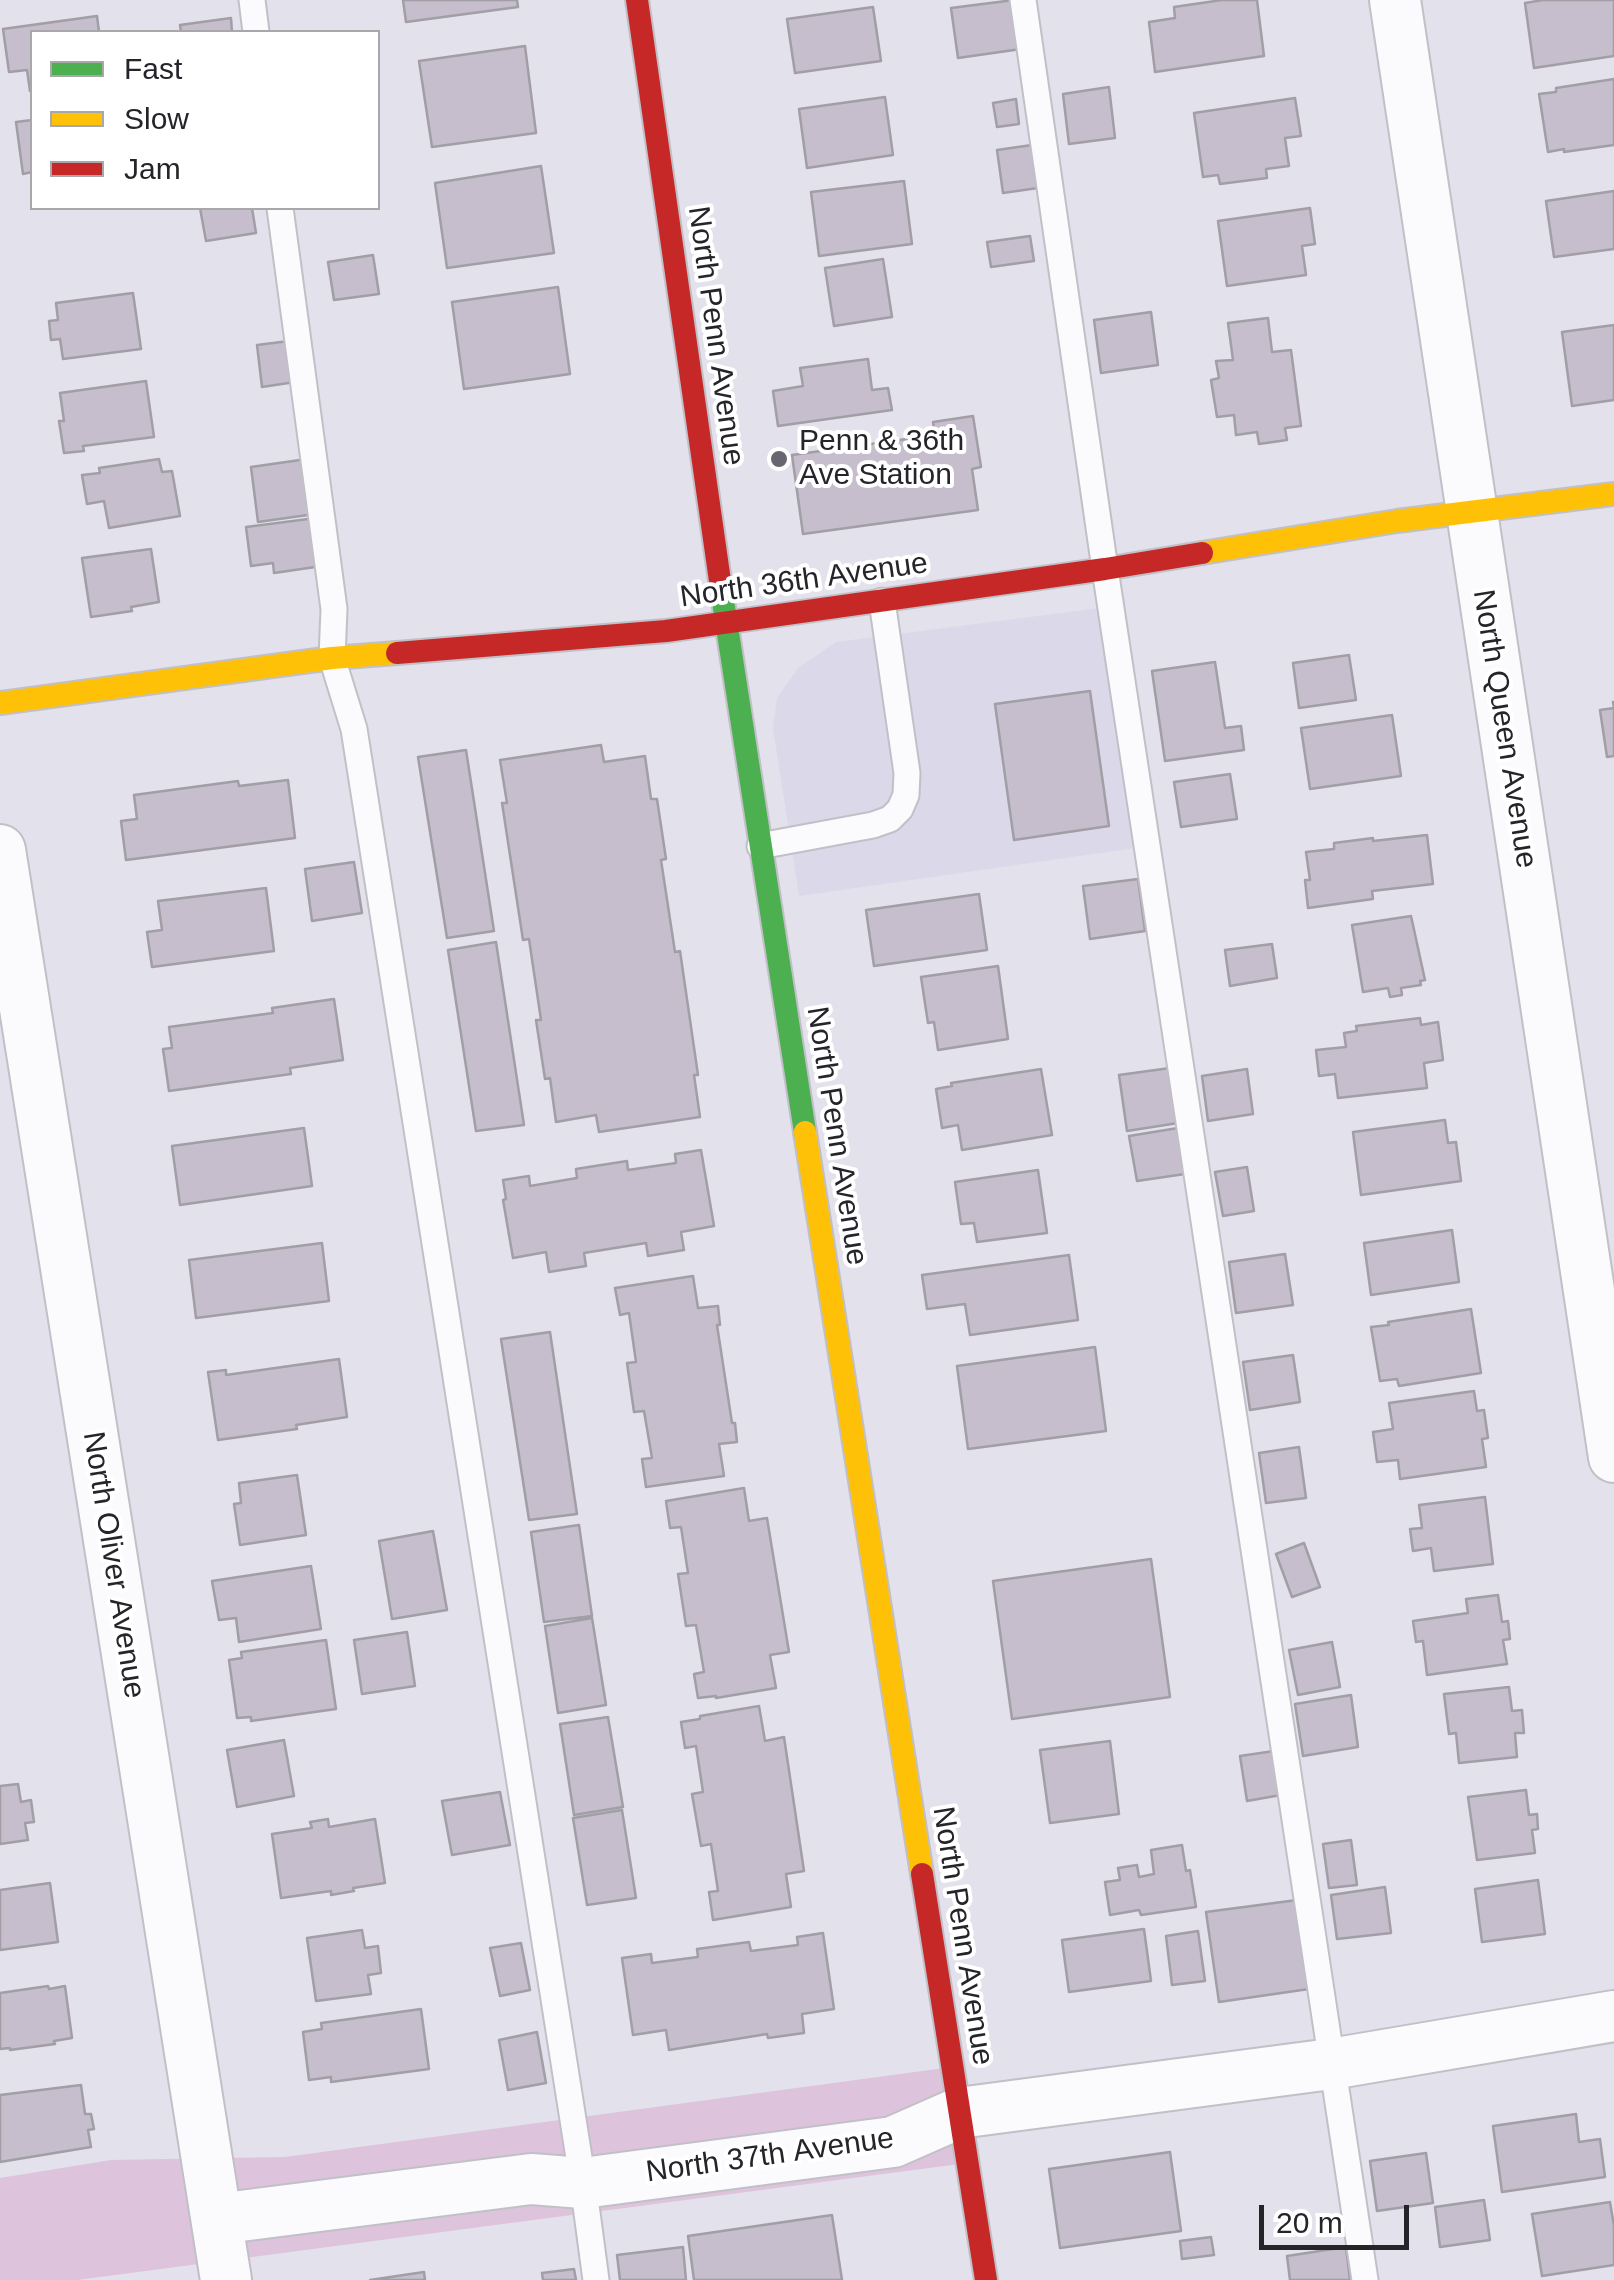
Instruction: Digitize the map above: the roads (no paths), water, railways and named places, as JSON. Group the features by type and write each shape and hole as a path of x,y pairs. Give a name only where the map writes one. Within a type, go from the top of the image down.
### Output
{"main road":[{"name":"North Penn Avenue","path":"637,0 760,846 986,2280"},
{"name":"North 36th Avenue","path":"0,702 332,658 726,623 1104,569 1397,520 1614,494"}],"street":[{"name":"North Queen Avenue","path":"1396,0 1614,1457"},
{"name":"North Oliver Avenue","path":"0,850 226,2280"},
{"name":"North 37th Avenue","path":"217,2220 531,2180 583,2183 893,2142 959,2112 1331,2064 1614,2016"}],"lane":[{"path":"252,0 256,30"},
{"path":"1022,0 1104,569 1365,2280"},
{"path":"280,210 334,610 332,658 354,728 596,2280"},
{"path":"760,846 873,825 890,819 900,809 907,774 882,601"}],"place":[{"name":"Penn & 36th Ave Station","path":"779,459"}]}
